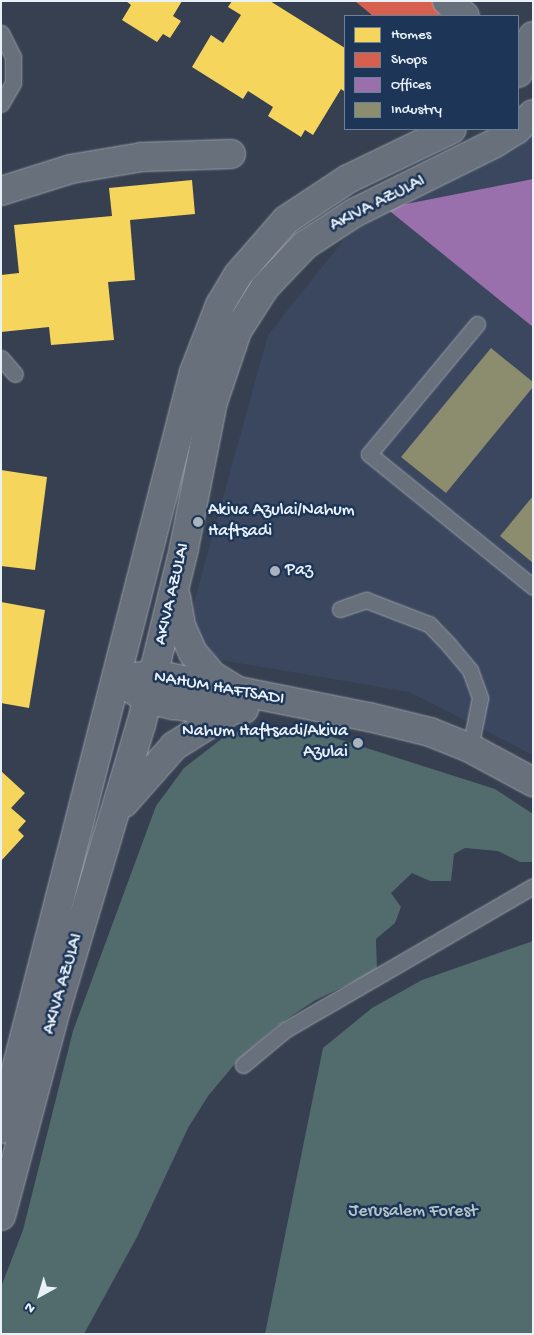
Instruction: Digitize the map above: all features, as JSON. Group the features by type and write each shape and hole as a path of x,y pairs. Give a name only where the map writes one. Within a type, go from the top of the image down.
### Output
{"street":[{"path":"447,1 464,15"},
{"path":"522,66 533,36"},
{"name":"AKIVA AZULAI","path":"519,127 533,114"},
{"name":"AKIVA AZULAI","path":"1,1129 194,372 220,305 238,275 286,220 314,198 450,130"},
{"name":"AKIVA AZULAI","path":"1,1216 46,1044 114,816 150,686 175,585 222,367 237,331 260,294 283,266 328,229 495,143 516,130"},
{"path":"495,143 533,139"},
{"path":"1,191 71,169 142,156 231,154"},
{"path":"114,816 174,746 236,701 193,653 181,626 175,585"},
{"name":"NAHUM HAFTSADI","path":"117,680 150,686 201,710 236,701 295,703 430,732 470,748 533,782"}],"lane":[{"path":"1,34 13,57 13,83 1,104"},
{"path":"477,324 368,454 533,587"},
{"path":"1,358 15,374"},
{"path":"340,609 366,600 421,620 435,631 470,670 480,698 470,748"},
{"path":"243,1065 285,1030 533,886"}],"shaded area":[{"path":"533,110 533,755 409,692 180,653 268,335 346,237 504,130 519,130 519,120"}],"green space":[{"path":"276,728 332,737 495,789 533,814 533,862 520,862 498,851 465,848 454,854 451,881 430,881 412,873 391,893 401,907 395,923 376,939 377,970 314,1001 278,1025 239,1059 208,1096 188,1128 137,1237 84,1334 1,1334 1,1287 23,1230 73,1031 156,806 184,768 224,737 243,730"},
{"name":"Jerusalem Forest","path":"533,941 533,1334 265,1334 323,1048 372,1008 422,980"}],"building: Homes":[{"path":"126,1 182,1 173,16 181,21 170,38 163,34 157,42 122,20 131,5"},
{"path":"232,1 270,1 344,47 344,91 341,89 313,135 305,130 301,137 268,116 273,107 248,91 243,99 192,67 211,35 223,43 241,15 228,7"},
{"path":"192,180 195,214 130,220 135,280 108,282 114,340 51,345 49,327 1,332 1,275 19,273 14,225 112,216 109,188"},
{"path":"1,470 47,477 35,570 1,566"},
{"path":"1,602 45,610 29,708 1,703"},
{"path":"1,771 25,793 11,808 26,821 18,830 24,836 1,861"}],"building: Shops":[{"path":"355,1 431,1 443,11 439,15 372,15"}],"building: Offices":[{"path":"533,179 533,327 386,208"}],"building: Industry":[{"path":"491,348 533,382 533,387 446,493 401,457"},
{"path":"533,496 533,563 500,536"}],"place":[{"name":"Akiva Azulai/Nahum Haftsadi","path":"198,522"},
{"name":"Paz","path":"275,571"},
{"name":"Nahum Haftsadi/Akiva Azulai","path":"358,743"}]}
